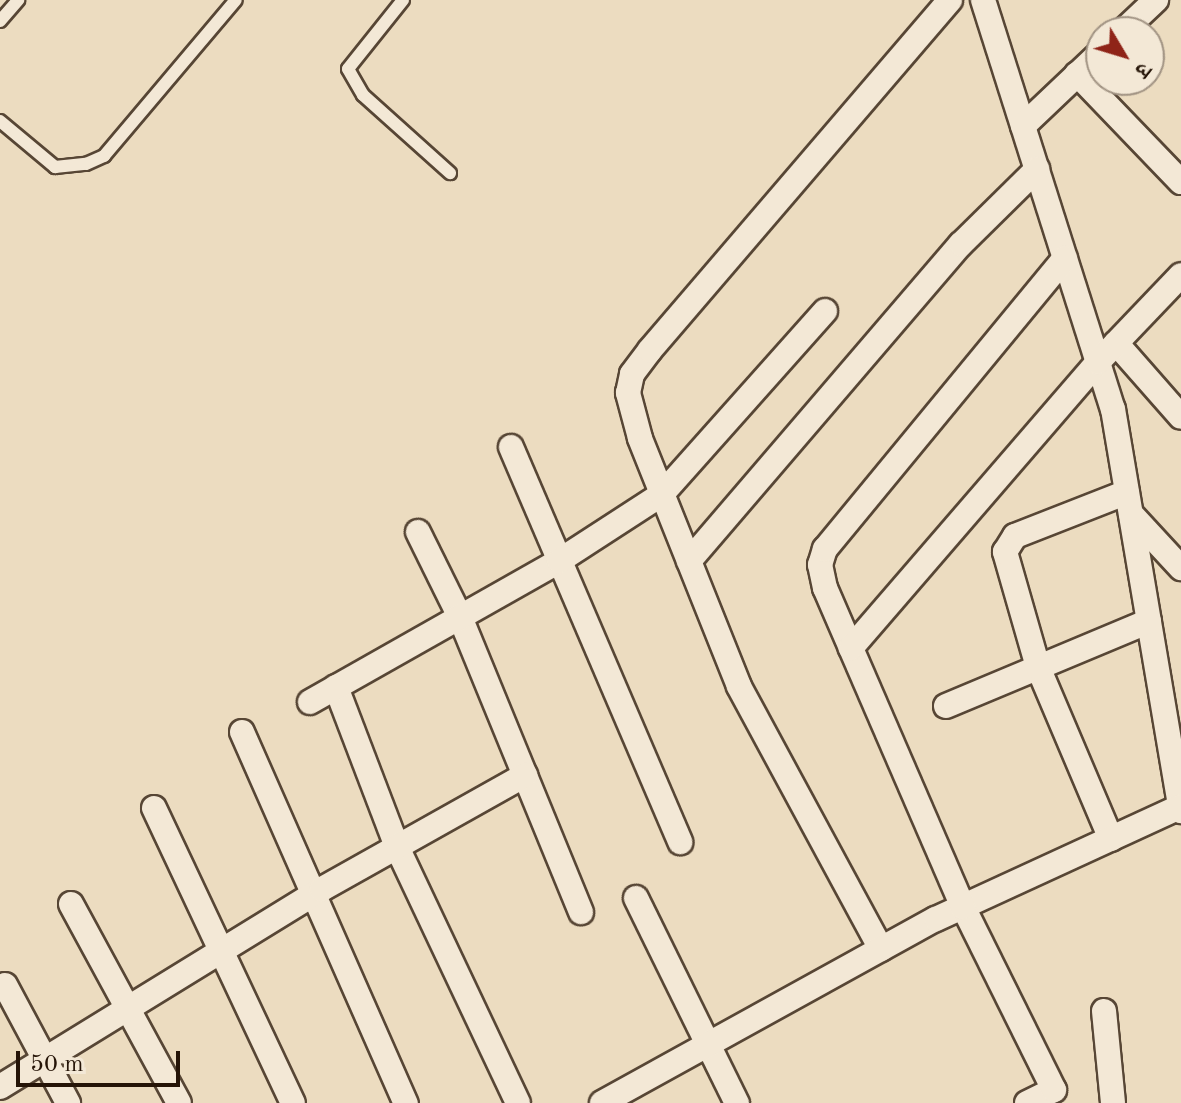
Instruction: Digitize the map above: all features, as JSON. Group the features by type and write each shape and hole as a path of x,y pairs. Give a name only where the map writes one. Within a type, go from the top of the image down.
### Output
{"street":[{"path":"881,949 739,686 662,494 628,393 632,374 950,0"},
{"path":"615,1100 881,949 963,907 1181,809 1113,409 983,0"},
{"path":"1139,16 1156,0"},
{"path":"1023,126 1085,67"},
{"path":"1077,74 1181,182"},
{"path":"689,561 961,244 1037,169"},
{"path":"1027,1103 1054,1090 963,907 825,588 820,565 825,549 1065,258"},
{"path":"851,648 1098,362 1181,275"},
{"path":"310,702 559,561 662,494 825,311"},
{"path":"1116,343 1181,417"},
{"path":"511,447 680,842"},
{"path":"1129,503 1179,560"},
{"path":"1111,839 1038,667 1005,562 1009,543 1129,503"},
{"path":"418,532 460,617 581,912"},
{"path":"946,706 1149,621"},
{"path":"336,687 397,847 518,1103"},
{"path":"242,732 406,1103"},
{"path":"0,1087 315,894 525,775"},
{"path":"154,808 293,1103"},
{"path":"636,898 711,1043 737,1103"},
{"path":"71,904 131,1008 179,1103"},
{"path":"5,985 68,1103"},
{"path":"1104,1011 1113,1103"}],"lane":[{"path":"0,21 18,0"},
{"path":"0,121 55,167 86,164 104,156 236,0"},
{"path":"403,0 348,69 363,95 450,173"}]}
